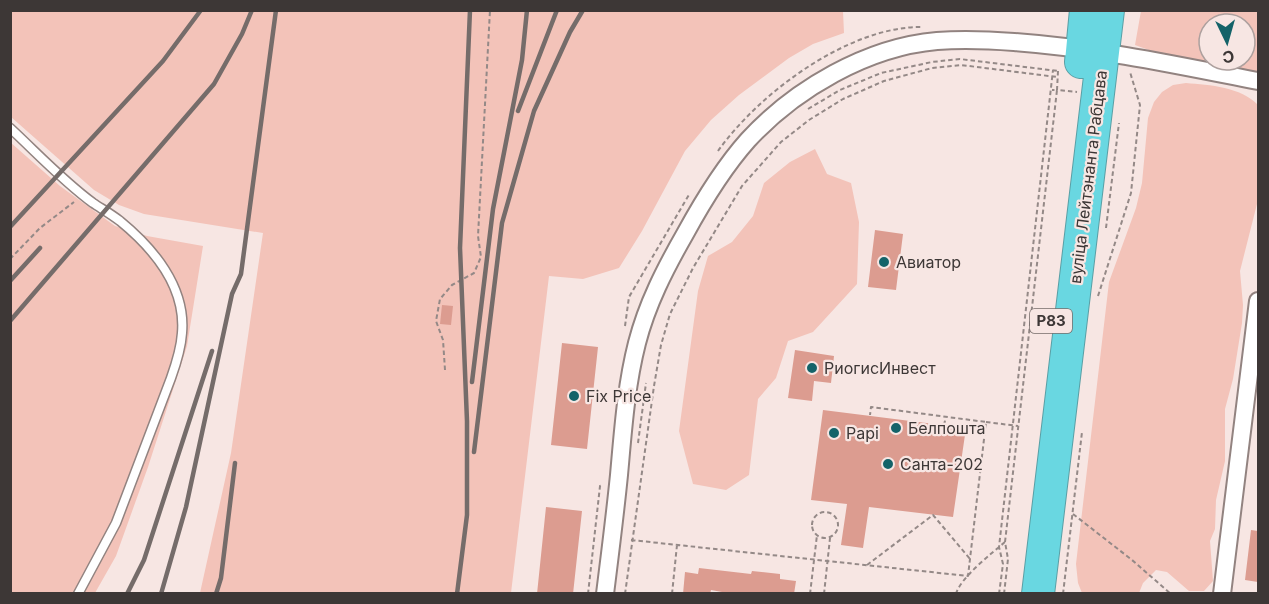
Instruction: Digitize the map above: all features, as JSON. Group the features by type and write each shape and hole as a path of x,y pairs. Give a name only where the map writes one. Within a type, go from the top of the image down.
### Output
{"highway":[{"name":"вуліца Лейтэнанта Рабцава","path":"1038,594 1093,50 1086,10"},
{"name":"вуліца Лейтэнанта Рабцава","path":"1019,594 1093,50 1108,10"}],"street":[{"path":"605,594 629,381 637,343 649,307 673,254 707,196 748,140 777,113 834,75 862,61 908,46 963,40 1093,50 1258,81"},
{"path":"1222,594 1258,301"}],"lane":[{"path":"10,128 83,195 121,221 139,238 167,272 182,313 182,333 171,378 116,524 78,594"}],"path":[{"path":"445,370 443,340 436,321 440,299 452,285 474,273 481,256 478,236 490,10"},
{"path":"717,151 729,135 755,109 812,63 884,31 907,27 930,27"},
{"path":"802,113 840,90 871,77 932,62 960,59 1058,71"},
{"path":"623,594 659,355 670,314 693,268 742,186 781,142 809,120 843,99 884,81 932,68 961,65 1058,77"},
{"path":"999,594 1003,564 999,547 1053,70"},
{"path":"1097,296 1131,193 1140,105 1130,71"},
{"path":"1004,594 1008,559 1005,542 1057,90 1052,90"},
{"path":"624,334 629,297 690,192"},
{"path":"10,259 40,228 83,195"},
{"path":"638,447 646,377"},
{"path":"870,415 871,407 1018,426"},
{"path":"944,424 946,416"},
{"path":"968,576 986,422"},
{"path":"1063,594 1070,513 1083,422"},
{"path":"634,482 640,483"},
{"path":"588,594 600,486 609,483"},
{"path":"828,512 836,518 837,532 830,538 817,535 813,528 814,518 828,512"},
{"path":"1070,513 1132,560 1171,594"},
{"path":"867,565 933,515 970,559"},
{"path":"810,594 817,535"},
{"path":"612,538 968,576"},
{"path":"824,594 830,538"},
{"path":"956,594 956,590 968,576 1005,542"},
{"path":"672,594 677,546"},
{"path":"623,594 625,561"}],"shaded area":[{"path":"11,11 843,11 844,33 813,44 789,58 739,95 711,120 685,151 642,231 619,268 583,279 549,276 511,593 200,593 231,453 263,233 144,214 119,205 94,190 11,117"},
{"path":"1141,11 1258,11 1258,72 1257,12 1197,12 1197,64 1182,62 1135,45"},
{"path":"1186,83 1215,86 1234,91 1243,94 1258,105 1258,200 1240,271 1242,323 1233,379 1225,409 1225,461 1216,500 1215,529 1210,541 1213,581 1204,591 1189,591 1167,572 1156,570 1143,583 1139,593 1082,593 1078,583 1076,564 1109,282 1136,208 1142,183 1148,118 1154,102 1162,92 1173,85"},
{"path":"10,142 60,186 115,226 147,236 203,246 187,346 148,467 116,556 95,593 11,593"},
{"path":"815,149 827,174 851,183 859,222 857,284 813,332 788,341 776,378 758,399 749,475 726,490 693,484 679,431 698,291 708,256 732,242 753,216 764,183 790,162"}],"building":[{"path":"875,230 903,234 896,290 868,287"},
{"path":"442,305 453,306 451,325 440,324"},
{"name":"Fix Price","path":"562,343 598,347 587,449 551,445"},
{"name":"РиогисИнвест","path":"795,350 834,356 831,383 814,381 812,401 788,398"},
{"name":"Санта-202","path":"823,410 966,428 953,517 869,507 863,548 841,545 847,504 811,500"},
{"path":"546,507 582,511 573,594 537,594"},
{"path":"1251,530 1258,531 1258,582 1245,580"},
{"path":"699,568 751,574 752,571 780,574 780,579 796,581 794,594 733,594 711,590 710,594 683,594 685,572 698,574"}],"railway":[{"path":"10,227 163,61 201,10"},
{"path":"10,321 214,84 242,34 252,10"},
{"path":"161,594 186,507 232,294 241,274 276,10"},
{"path":"457,594 467,515 467,421 460,248 470,10"},
{"path":"472,382 493,209 522,60 527,10"},
{"path":"518,111 557,10"},
{"path":"474,452 502,223 534,111 570,32 583,10"},
{"path":"10,281 40,248"},
{"path":"127,594 144,560 212,351"},
{"path":"216,594 221,578 235,463"}],"place":[{"name":"Авиатор","path":"884,262"},
{"name":"РиогисИнвест","path":"812,368"},
{"name":"Fix Price","path":"574,396"},
{"name":"Белпошта","path":"896,428"},
{"name":"Papi","path":"834,433"},
{"name":"Санта-202","path":"888,464"}]}
